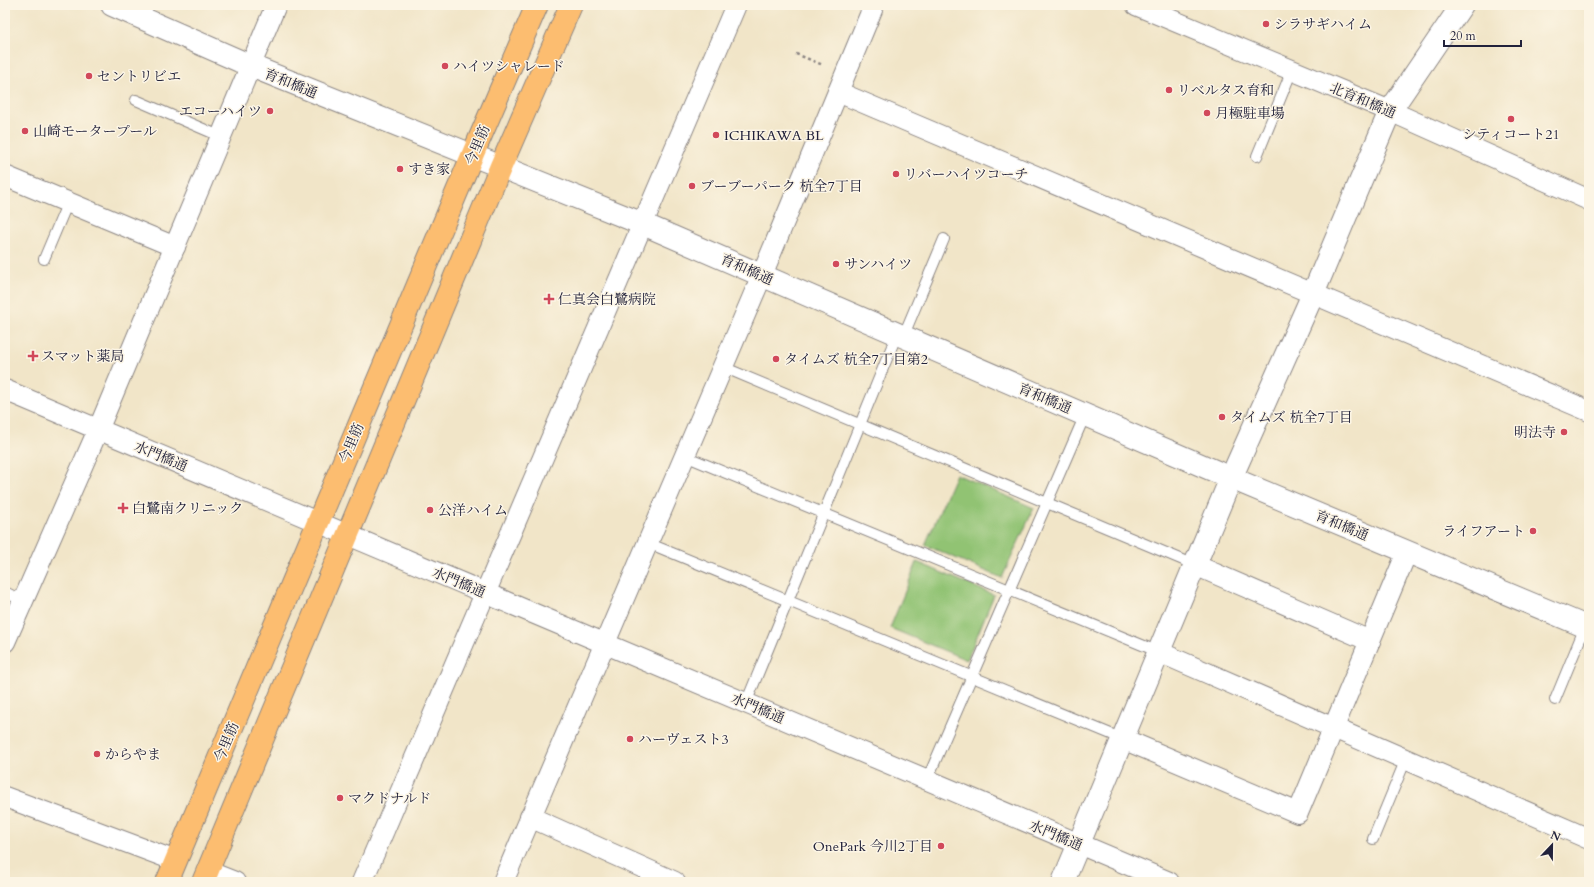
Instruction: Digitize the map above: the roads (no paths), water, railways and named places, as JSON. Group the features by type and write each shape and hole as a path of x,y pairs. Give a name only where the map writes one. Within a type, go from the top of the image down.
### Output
{"main road":[{"name":"今里筋","path":"167,882 317,522 537,5"},
{"path":"205,876 501,166 570,5"}],"street":[{"name":"育和橋通","path":"112,5 251,66 643,224 1231,478 1587,627"},
{"path":"5,642 98,430 276,5"},
{"path":"362,882 736,5"},
{"path":"503,882 762,275 874,5"},
{"name":"北育和橋通","path":"1136,5 1587,193"},
{"path":"1063,882 1231,478 1313,294 1390,111 1462,5"},
{"path":"842,83 1313,294 1589,411"},
{"path":"5,176 175,247"},
{"name":"水門橋通","path":"5,390 1169,882"},
{"path":"1123,739 1298,813 1406,552"},
{"path":"1195,565 1370,641"},
{"path":"1159,652 1589,839"},
{"path":"5,797 176,861"},
{"path":"530,818 675,882"},
{"path":"205,876 235,882"}],"lane":[{"path":"1257,156 1292,70"},
{"path":"136,100 222,137"},
{"path":"44,259 68,202"},
{"path":"746,703 860,424 944,239"},
{"path":"723,367 1195,565"},
{"path":"928,780 1085,415"},
{"path":"685,456 1159,652"},
{"path":"648,543 1123,739"},
{"path":"5,592 23,601"},
{"path":"1555,700 1587,627"},
{"path":"1373,839 1406,759"}],"place":[{"name":"シラサギハイム","path":"1266,24"},
{"name":"ハイツシャレード","path":"445,66"},
{"name":"セントリビエ","path":"89,76"},
{"name":"リベルタス育和","path":"1169,90"},
{"name":"エコーハイツ","path":"270,111"},
{"name":"月極駐車場","path":"1207,113"},
{"name":"シティコート21","path":"1511,119"},
{"name":"山崎モータープール","path":"25,131"},
{"name":"ICHIKAWA BL","path":"716,135"},
{"name":"すき家","path":"400,169"},
{"name":"リバーハイツコーチ","path":"896,174"},
{"name":"ブーブーパーク 杭全7丁目","path":"692,186"},
{"name":"サンハイツ","path":"836,264"},
{"name":"仁真会白鷺病院","path":"549,299"},
{"name":"スマット薬局","path":"33,356"},
{"name":"タイムズ 杭全7丁目第2","path":"776,359"},
{"name":"タイムズ 杭全7丁目","path":"1222,417"},
{"name":"明法寺","path":"1564,432"},
{"name":"白鷺南クリニック","path":"123,508"},
{"name":"公洋ハイム","path":"430,510"},
{"name":"ライフアート","path":"1533,531"},
{"name":"ハーヴェスト3","path":"630,739"},
{"name":"からやま","path":"97,754"},
{"name":"マクドナルド","path":"340,798"},
{"name":"OnePark 今川2丁目","path":"941,846"}]}
